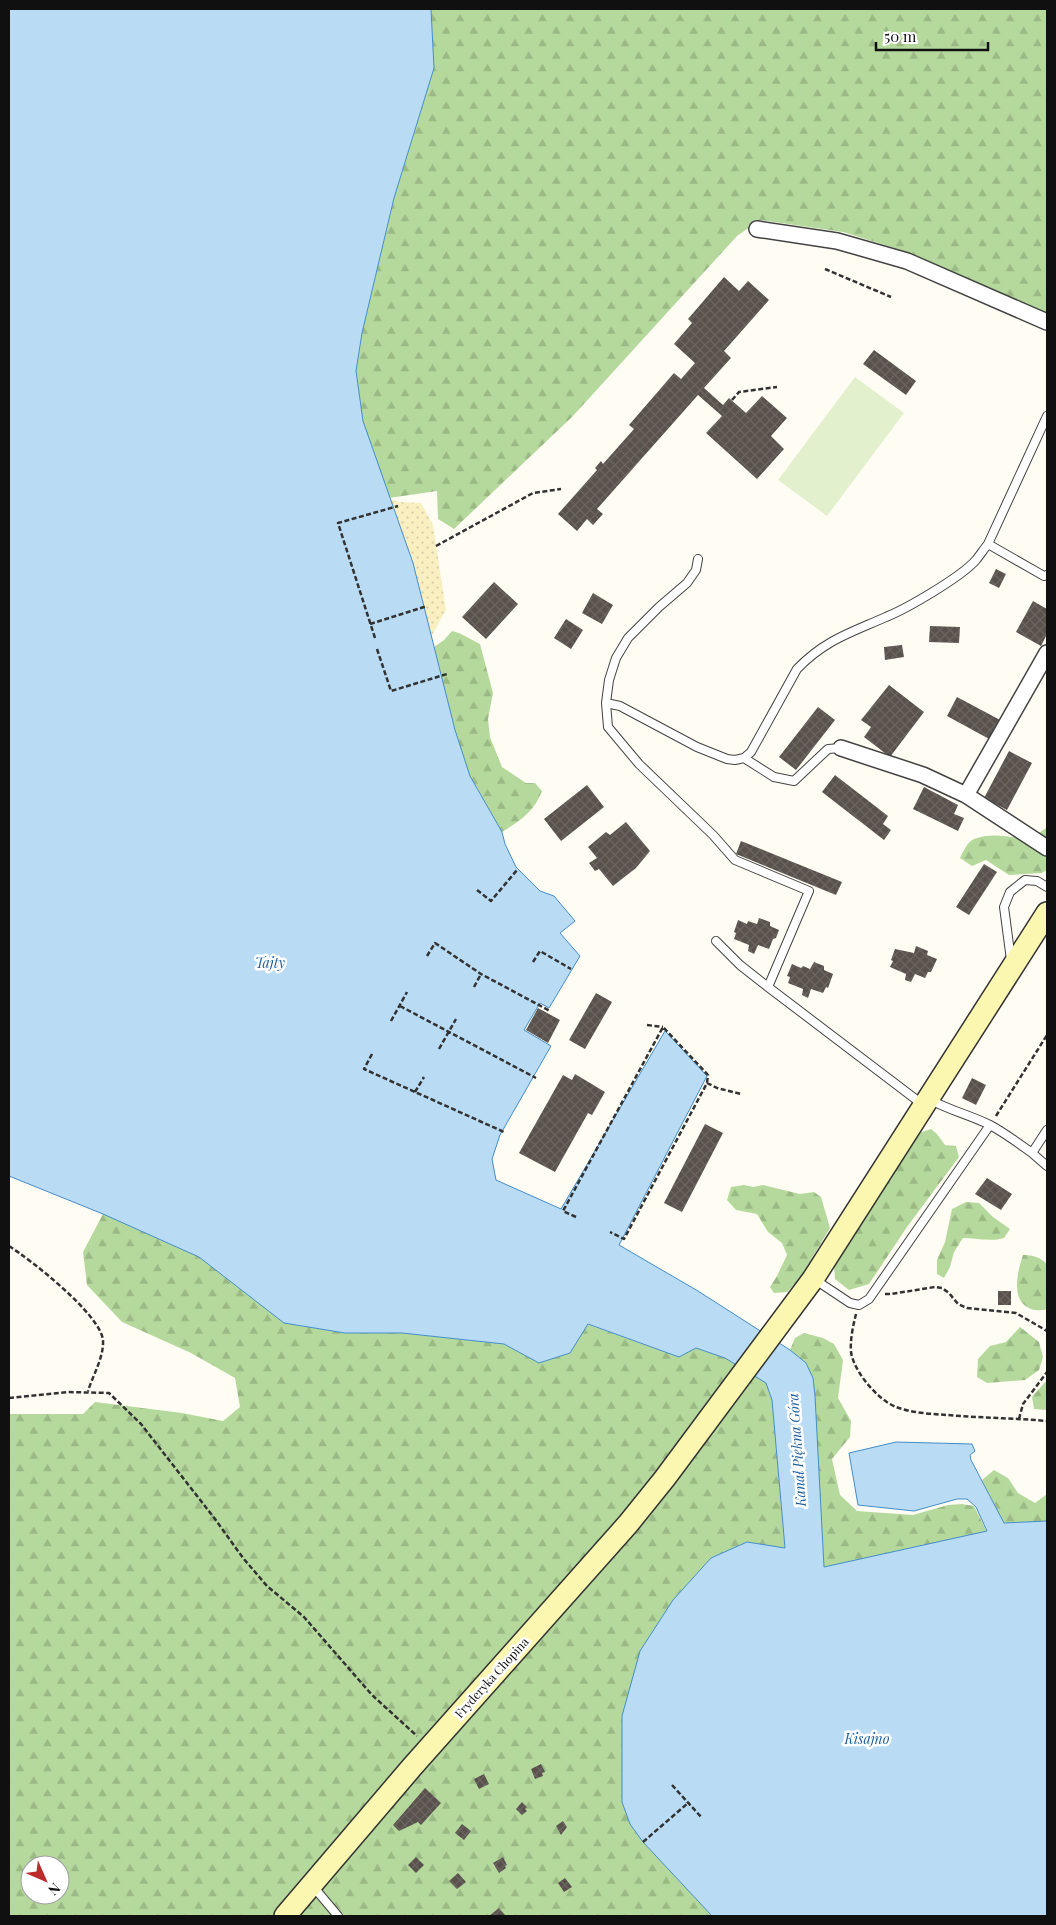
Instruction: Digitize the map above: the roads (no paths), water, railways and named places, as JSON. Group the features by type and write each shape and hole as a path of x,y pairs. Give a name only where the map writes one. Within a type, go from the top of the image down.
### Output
{"main road":[{"name":"Fryderyka Chopina","path":"284,1916 430,1747 628,1524 734,1387 813,1279 1047,913"}],"street":[{"path":"757,229 837,241 907,261 1047,322"},
{"path":"966,796 1047,653"},
{"path":"841,748 923,775 966,796 1047,848"}],"lane":[{"path":"606,703 620,706 696,746 727,759 744,758 751,752 797,669 808,658 822,647 859,627 886,617 948,581 975,561 988,544 1047,416"},
{"path":"988,544 1044,576 1047,575"},
{"path":"698,559 696,570 687,583 659,607 628,638 616,658 609,680 606,703 608,727 639,764 706,828 735,860 810,891 768,987"},
{"path":"744,758 774,777 794,781 828,749 841,748"},
{"path":"1012,968 1004,907 1010,892 1025,880 1038,881 1047,887"},
{"path":"716,941 740,965 768,987 927,1103 941,1106 990,1125 1010,1137 1047,1166"},
{"path":"813,1279 850,1303 859,1305 869,1299 990,1125"},
{"path":"1032,1153 1047,1130"},
{"path":"311,1885 338,1916"}],"water":[{"name":"Tajty","path":"9,9 431,9 434,68 394,198 362,333 356,371 363,421 413,563 455,730 470,776 502,832 505,844 516,867 540,891 554,896 575,921 560,933 580,956 549,1008 540,1003 524,1030 551,1046 500,1135 492,1159 496,1180 561,1209 665,1031 707,1076 619,1245 698,1291 790,1350 806,1363 813,1378 815,1396 824,1567 987,1531 976,1507 967,1499 957,1499 914,1511 858,1505 849,1453 896,1442 972,1444 975,1451 970,1455 971,1460 1004,1523 1047,1521 1047,1916 712,1916 643,1842 630,1824 622,1802 622,1716 640,1651 673,1600 711,1558 747,1542 785,1548 772,1400 766,1383 725,1358 696,1348 679,1357 588,1324 570,1353 539,1363 504,1344 402,1333 345,1333 284,1323 199,1257 103,1214 9,1176"}],"water label":[{"name":"Kanał Piękna Góra","path":"797,1450"},
{"name":"Kisajno","path":"867,1739"}]}
